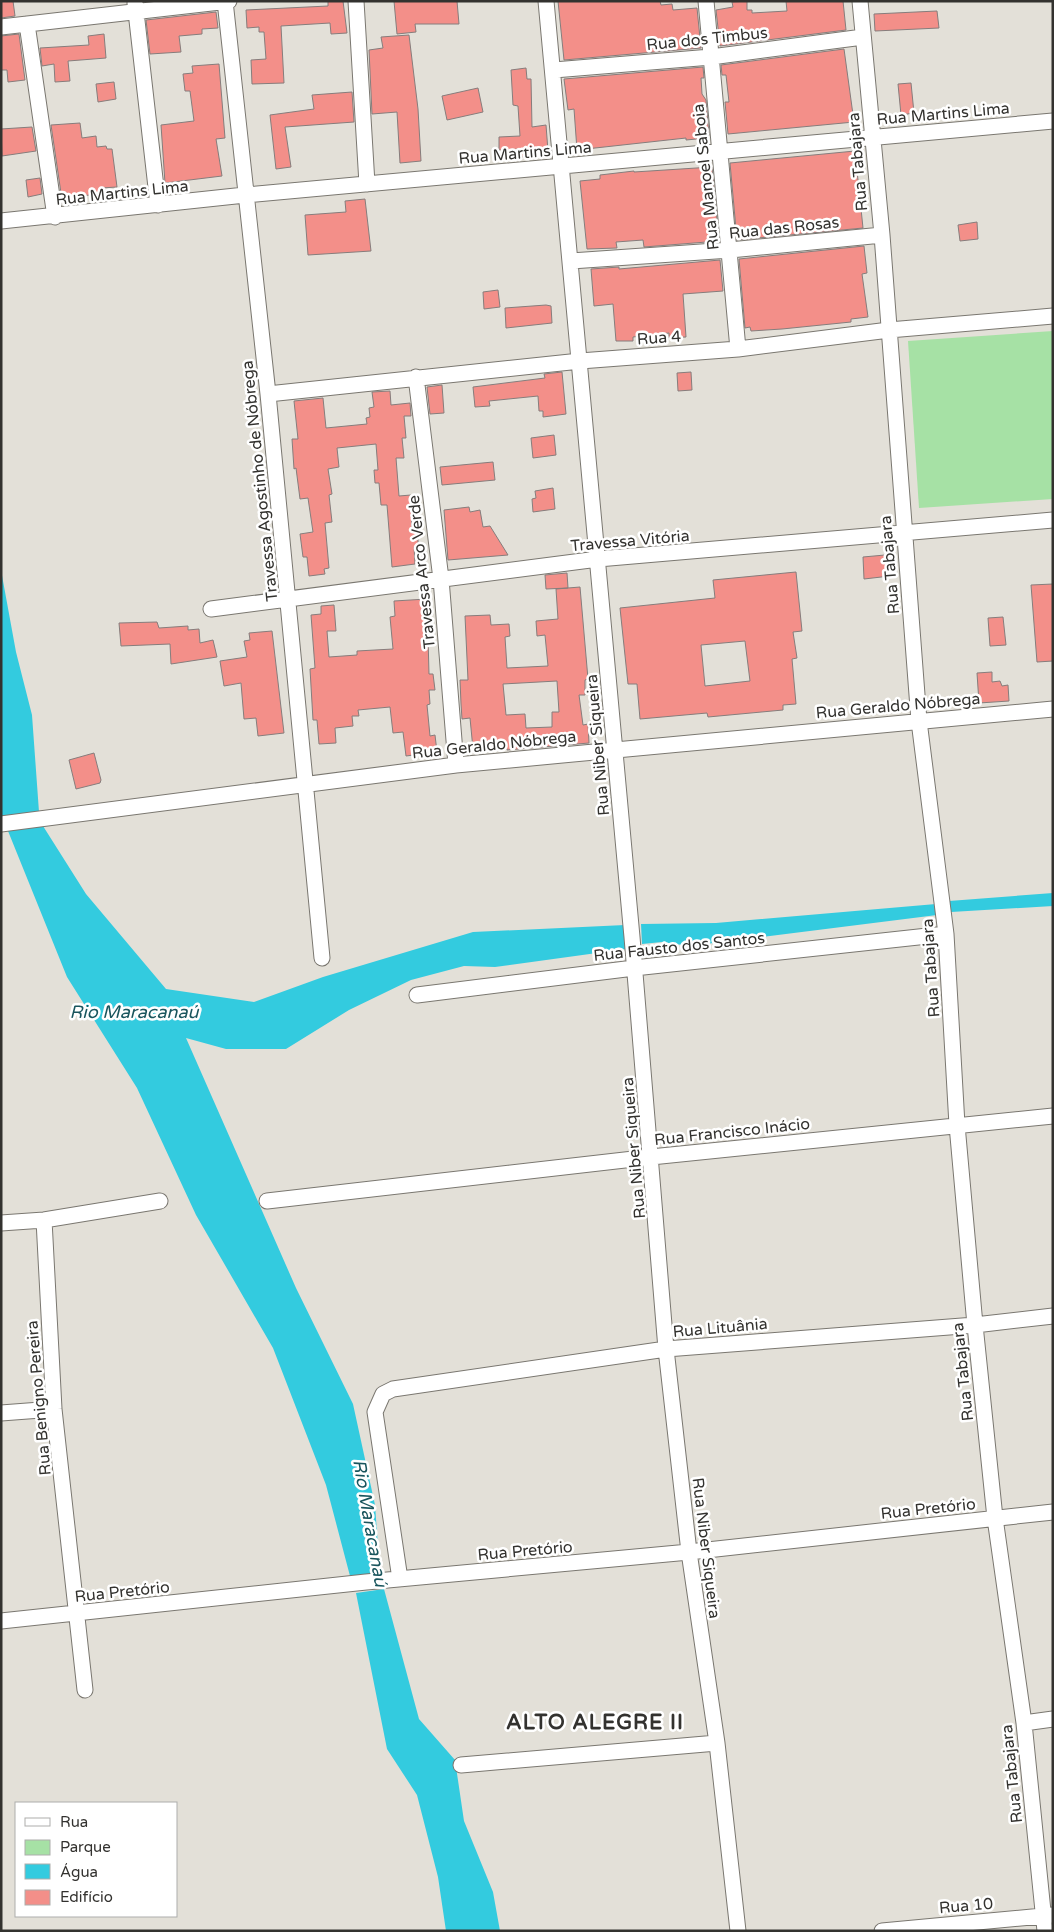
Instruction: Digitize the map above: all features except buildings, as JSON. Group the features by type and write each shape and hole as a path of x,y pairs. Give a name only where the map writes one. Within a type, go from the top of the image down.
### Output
{"street":[{"name":"Travessa Agostinho de Nóbrega","path":"225,1 268,394 322,958"},
{"path":"1,27 136,6 229,1"},
{"path":"356,1 367,184"},
{"name":"Rua Niber Siqueira","path":"546,1 554,70 561,166 615,748 666,1349 689,1552 717,1743 738,1931"},
{"name":"Rua Manoel Saboia","path":"706,1 738,349"},
{"name":"Rua Tabajara","path":"860,1 882,235 903,533 919,721 946,934 957,1125 975,1324 995,1518 1024,1723 1047,1920"},
{"path":"136,6 158,206"},
{"path":"28,24 55,217"},
{"name":"Rua dos Timbus","path":"554,70 711,57 863,37"},
{"name":"Rua Martins Lima","path":"1,221 55,217 245,195 721,153 872,136 1053,121"},
{"name":"Rua das Rosas","path":"571,261 730,250 882,235"},
{"name":"Rua 4","path":"268,394 580,361 738,349 889,330 1053,316"},
{"name":"Travessa Arco Verde","path":"416,377 441,579 456,765"},
{"name":"Travessa Vitória","path":"211,610 598,559 1053,520"},
{"name":"Rua Geraldo Nóbrega","path":"1,824 456,765 615,748 1053,709"},
{"name":"Rua Fausto dos Santos","path":"417,995 634,968 946,934"},
{"name":"Rua Francisco Inácio","path":"267,1201 651,1157 1053,1116"},
{"path":"1,1223 44,1220 160,1201"},
{"name":"Rua Benigno Pereira","path":"44,1220 54,1409 85,1690"},
{"name":"Rua Lituânia","path":"400,1579 375,1412 383,1394 392,1389 666,1349 1053,1316"},
{"path":"1,1414 54,1409"},
{"name":"Rua Pretório","path":"1,1621 400,1579 689,1552 1053,1512"},
{"path":"1024,1723 1053,1719"},
{"path":"461,1765 717,1743"},
{"name":"Rua 10","path":"882,1931 1047,1920"}],"green space":[{"path":"1053,331 1053,499 919,508 908,341"}],"water":[{"path":"1,570 16,652 32,715 39,812 2,816"},
{"name":"Rio Maracanaú","path":"43,826 86,894 166,989 254,1002 323,977 473,932 625,925 626,949 495,967 464,966 411,980 349,1010 286,1049 226,1049 186,1038 296,1288 353,1404 375,1505 380,1574 350,1576 326,1485 273,1348 196,1215 137,1088 67,977 8,831"},
{"path":"1053,893 1053,906 951,912 949,901"},
{"path":"936,904 937,915 689,946 662,942 642,944 641,924 716,923"},
{"name":"Rio Maracanaú","path":"384,1589 419,1719 455,1760 464,1821 493,1892 500,1931 446,1931 438,1877 417,1795 387,1749 356,1593"}],"district":[{"name":"ALTO ALEGRE II","path":"595,1722"}]}
